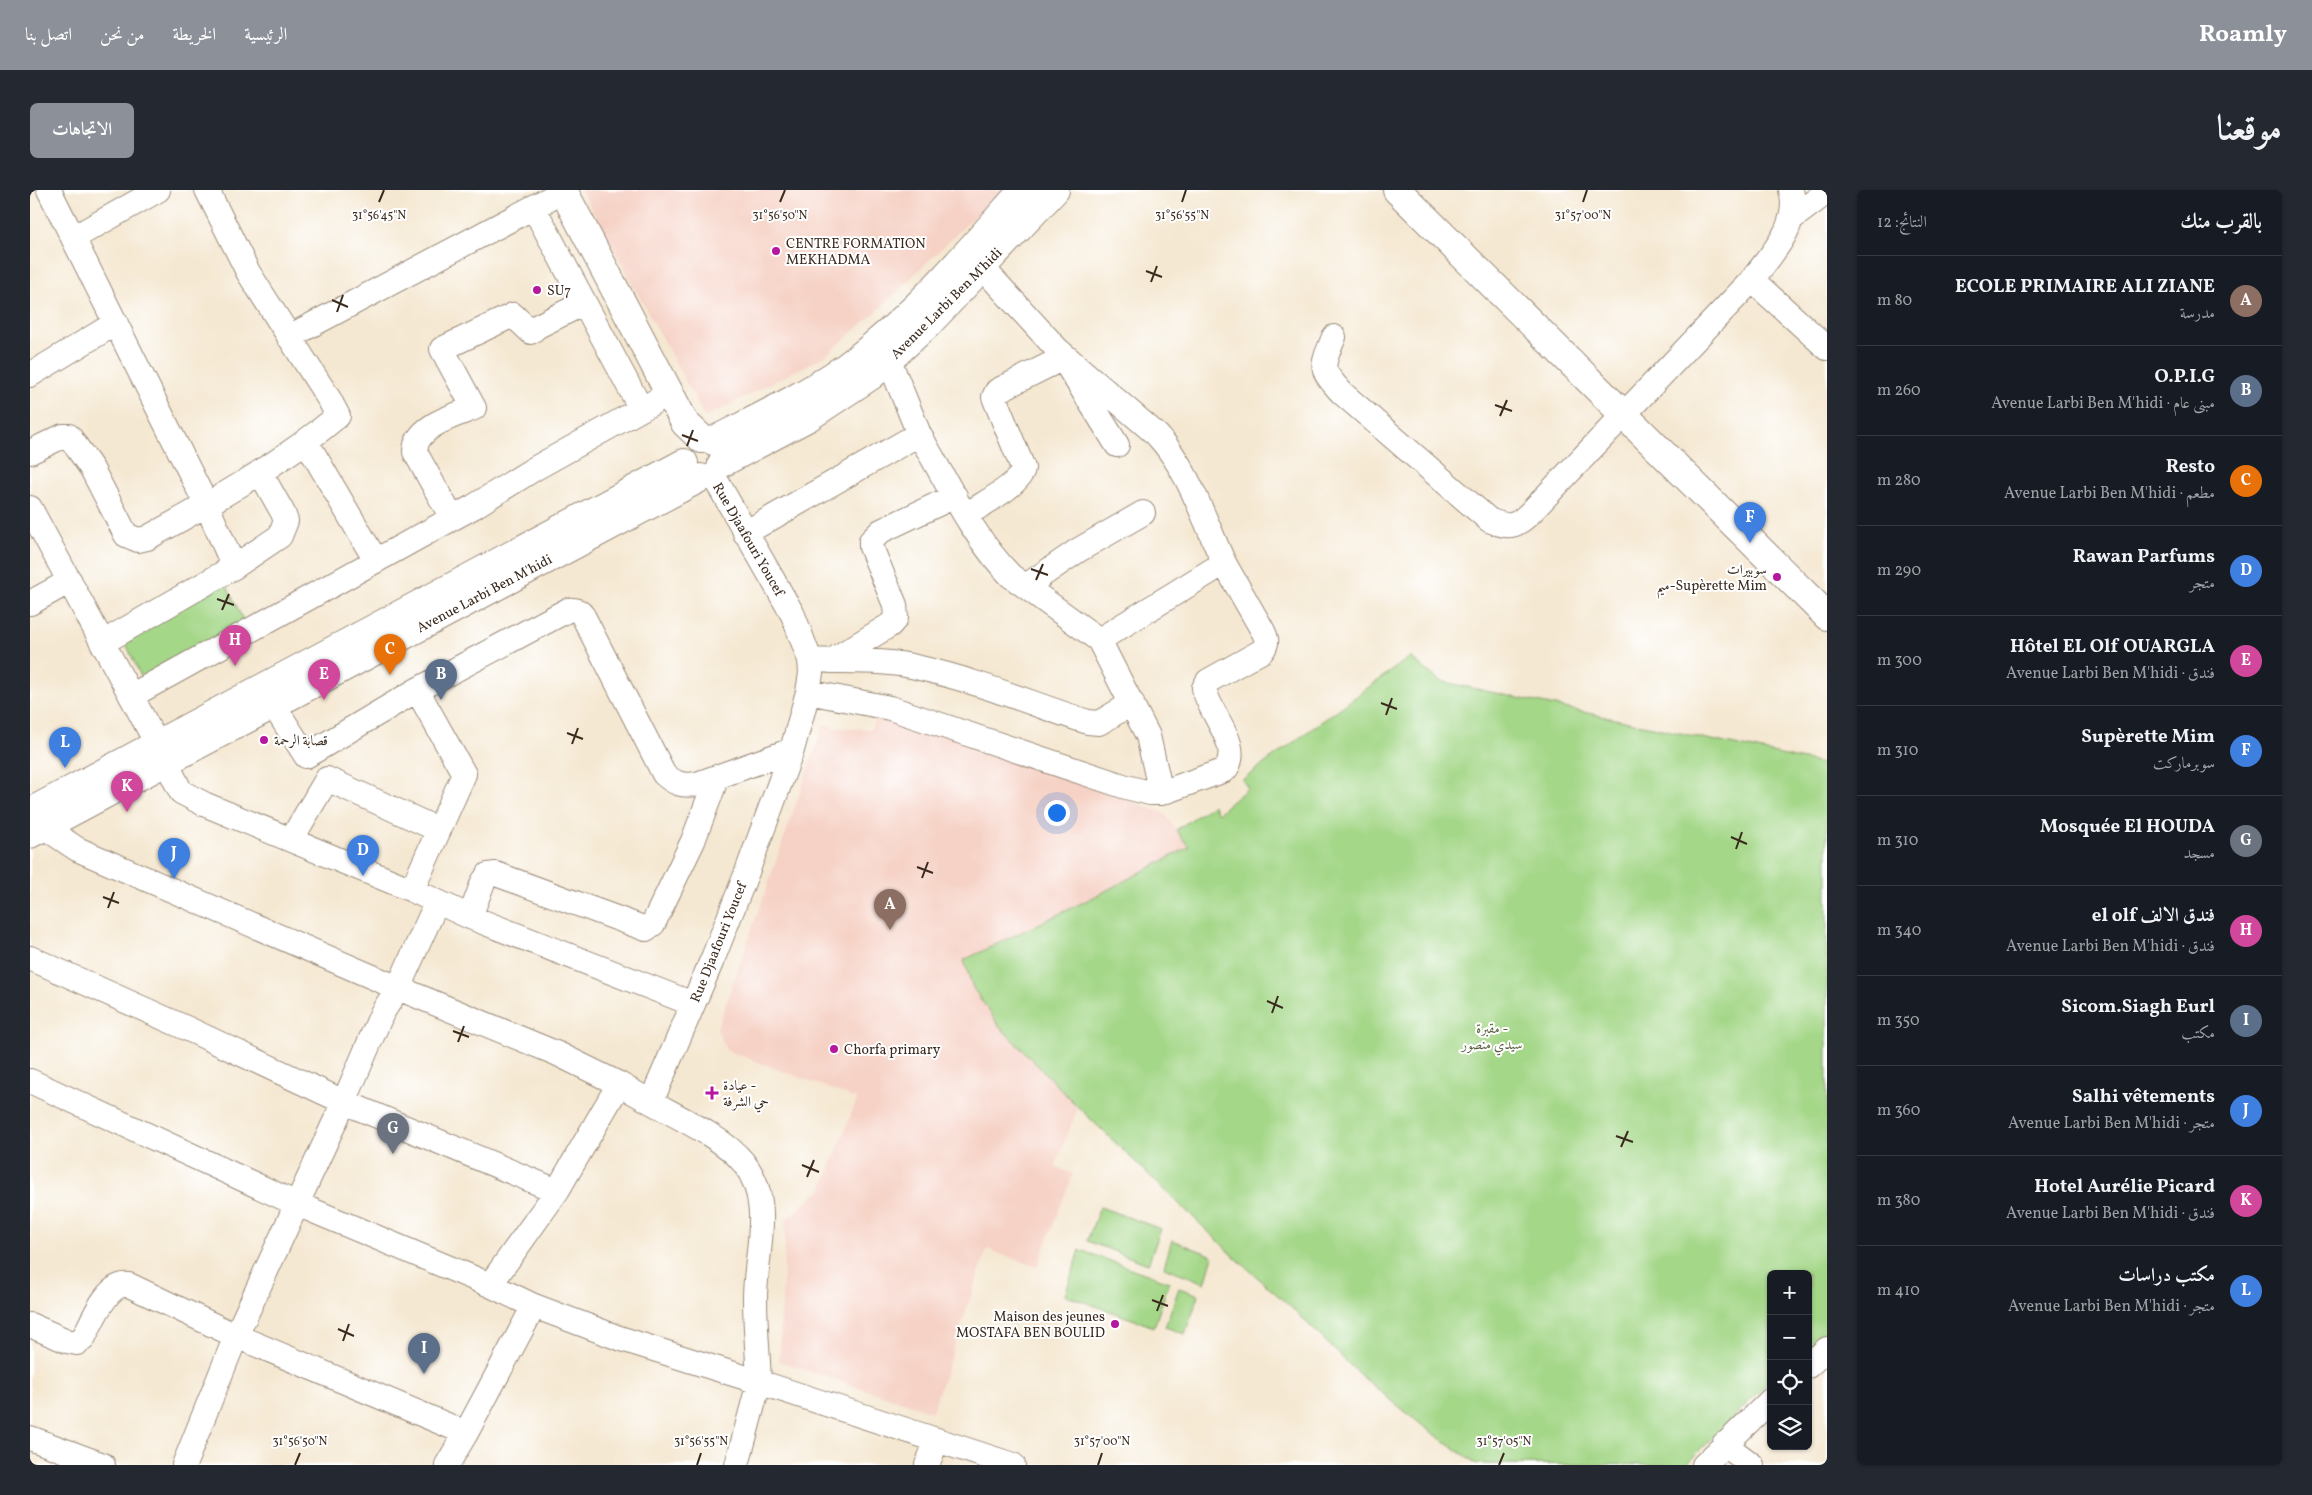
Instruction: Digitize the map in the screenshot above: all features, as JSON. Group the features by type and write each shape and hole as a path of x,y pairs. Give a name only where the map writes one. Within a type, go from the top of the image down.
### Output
{"main road":[{"path":"563,190 670,392 700,455"},
{"name":"Avenue Larbi Ben M'hidi","path":"885,349 924,298 1023,190"},
{"name":"Avenue Larbi Ben M'hidi","path":"162,753 274,706 825,381 927,326 1055,190"},
{"path":"1397,190 1827,616"},
{"name":"Avenue Larbi Ben M'hidi","path":"35,824 700,455"}],"street":[{"path":"49,190 207,506 234,567"},
{"path":"72,238 158,190"},
{"path":"30,452 63,436 69,436 92,468 126,535 138,540 148,538 207,506 306,441 338,416 248,272 207,190"},
{"path":"289,337 534,208 563,190"},
{"path":"1334,337 1325,360 1326,375 1342,393 1488,520 1504,526 1519,524 1752,280 1785,235 1792,218 1791,190"},
{"path":"1792,218 1827,192"},
{"path":"534,208 641,409"},
{"path":"808,692 890,708 1126,787 1150,793 1162,793 1225,770 1231,762 1232,746 1209,704 1204,688 1208,681 1262,651 1266,646 1267,639 1263,631 1224,563 1169,448 1059,354 982,267"},
{"path":"1752,280 1827,348"},
{"path":"452,518 415,452 417,440 426,431 474,408 442,349 512,315 531,332 538,326 584,303"},
{"path":"30,374 116,322"},
{"path":"885,349 919,434 961,505 1002,567 1099,640 1148,736 1162,793"},
{"path":"1059,354 1118,446"},
{"path":"821,660 890,625 896,618 895,605 871,547 874,536 880,531 961,505 1016,482 1022,474 1023,468 994,396 997,392 1059,354"},
{"path":"131,696 452,518 599,431 670,392"},
{"path":"745,534 919,434"},
{"path":"306,441 376,560"},
{"name":"Rue Djaafouri Youcef","path":"651,1102 717,950 792,750 812,673 821,660 700,455"},
{"path":"102,643 234,567 280,536 286,521 260,472"},
{"path":"30,508 162,753 181,792 204,804 412,890 470,917 693,1004"},
{"path":"1026,586 1083,547 1143,513"},
{"path":"1099,640 1224,563"},
{"path":"30,603 70,581"},
{"path":"274,706 306,756 417,690 568,610 579,611 664,774 674,783 684,785 697,784 792,750"},
{"path":"821,660 884,662 920,668 1009,693 1088,722 1099,723 1132,703"},
{"path":"412,890 464,774 417,690"},
{"path":"470,917 483,882 488,875 496,874 646,929 653,924 693,841 716,777"},
{"path":"291,840 328,778 440,830"},
{"path":"35,824 77,849 398,988 558,1054 651,1102 728,1148 742,1160 757,1186 761,1239 755,1297 759,1382 737,1465"},
{"path":"184,1465 236,1336 344,1102 382,1013 398,988 437,902"},
{"path":"30,958 344,1102 557,1191"},
{"path":"30,1081 297,1204 490,1285 534,1306 619,1338 1014,1465"},
{"path":"490,1285 557,1191 619,1084"},
{"path":"30,1325 66,1341 77,1343 83,1339 110,1291 123,1284 236,1336 466,1433"},
{"path":"447,1465 534,1306"},
{"path":"1812,1362 1827,1349"},
{"path":"1704,1465 1767,1404"},
{"path":"30,1438 103,1465"},
{"path":"927,1465 937,1440"},
{"path":"1724,1444 1752,1465"}],"shaded area":[{"name":"CENTRE FORMATION MEKHADMA","path":"581,190 1002,190 875,313 825,356 705,417"},
{"path":"878,711 1164,813 1189,847 1090,899 1000,1027 1078,1107 1055,1167 1073,1174 1037,1267 987,1249 932,1412 779,1361 786,1220 822,1189 857,1099 726,1050 717,1029 824,724 836,728 871,729"}],"green space":[{"path":"225,582 248,630 143,681 122,635"},
{"name":"مقبرة - سيدي منصور","path":"1410,657 1440,681 1827,765 1827,1337 1812,1349 1812,1270 1767,1270 1767,1384 1685,1465 1477,1464 1423,1426 1359,1374 1294,1310 1238,1260 1078,1107 1000,1027 973,988 964,960 1090,899 1189,847 1176,830 1213,805 1218,813 1248,788 1242,780"},
{"path":"1100,1207 1161,1229 1148,1264 1087,1241"},
{"path":"1172,1240 1213,1256 1205,1283 1164,1267"},
{"path":"1080,1250 1169,1282 1154,1327 1065,1295"},
{"path":"1179,1288 1199,1295 1185,1334 1165,1327"}],"place":[{"name":"CENTRE FORMATION MEKHADMA","path":"776,251"},
{"name":"SU7","path":"537,290"},
{"name":"Supèrette Mim","path":"1750,543"},
{"name":"سوبيرات ميم-Supèrette Mim","path":"1777,577"},
{"name":"فندق الالف el olf","path":"235,666"},
{"name":"Resto","path":"390,675"},
{"name":"Hôtel EL Olf OUARGLA","path":"324,700"},
{"name":"O.P.I.G","path":"441,700"},
{"name":"قصابة الرحمة","path":"264,740"},
{"name":"مكتب دراسات","path":"65,768"},
{"name":"Hotel Aurélie Picard","path":"127,812"},
{"name":"Rawan Parfums","path":"363,876"},
{"name":"Salhi vêtements","path":"174,879"},
{"name":"ECOLE PRIMAIRE ALI ZIANE","path":"890,930"},
{"name":"Chorfa primary","path":"834,1049"},
{"name":"عيادة - حي الشرفة","path":"712,1093"},
{"name":"Mosquée El HOUDA","path":"393,1154"},
{"name":"Maison des jeunes MOSTAFA BEN BOULID","path":"1115,1324"},
{"name":"Sicom.Siagh Eurl","path":"424,1374"}]}
